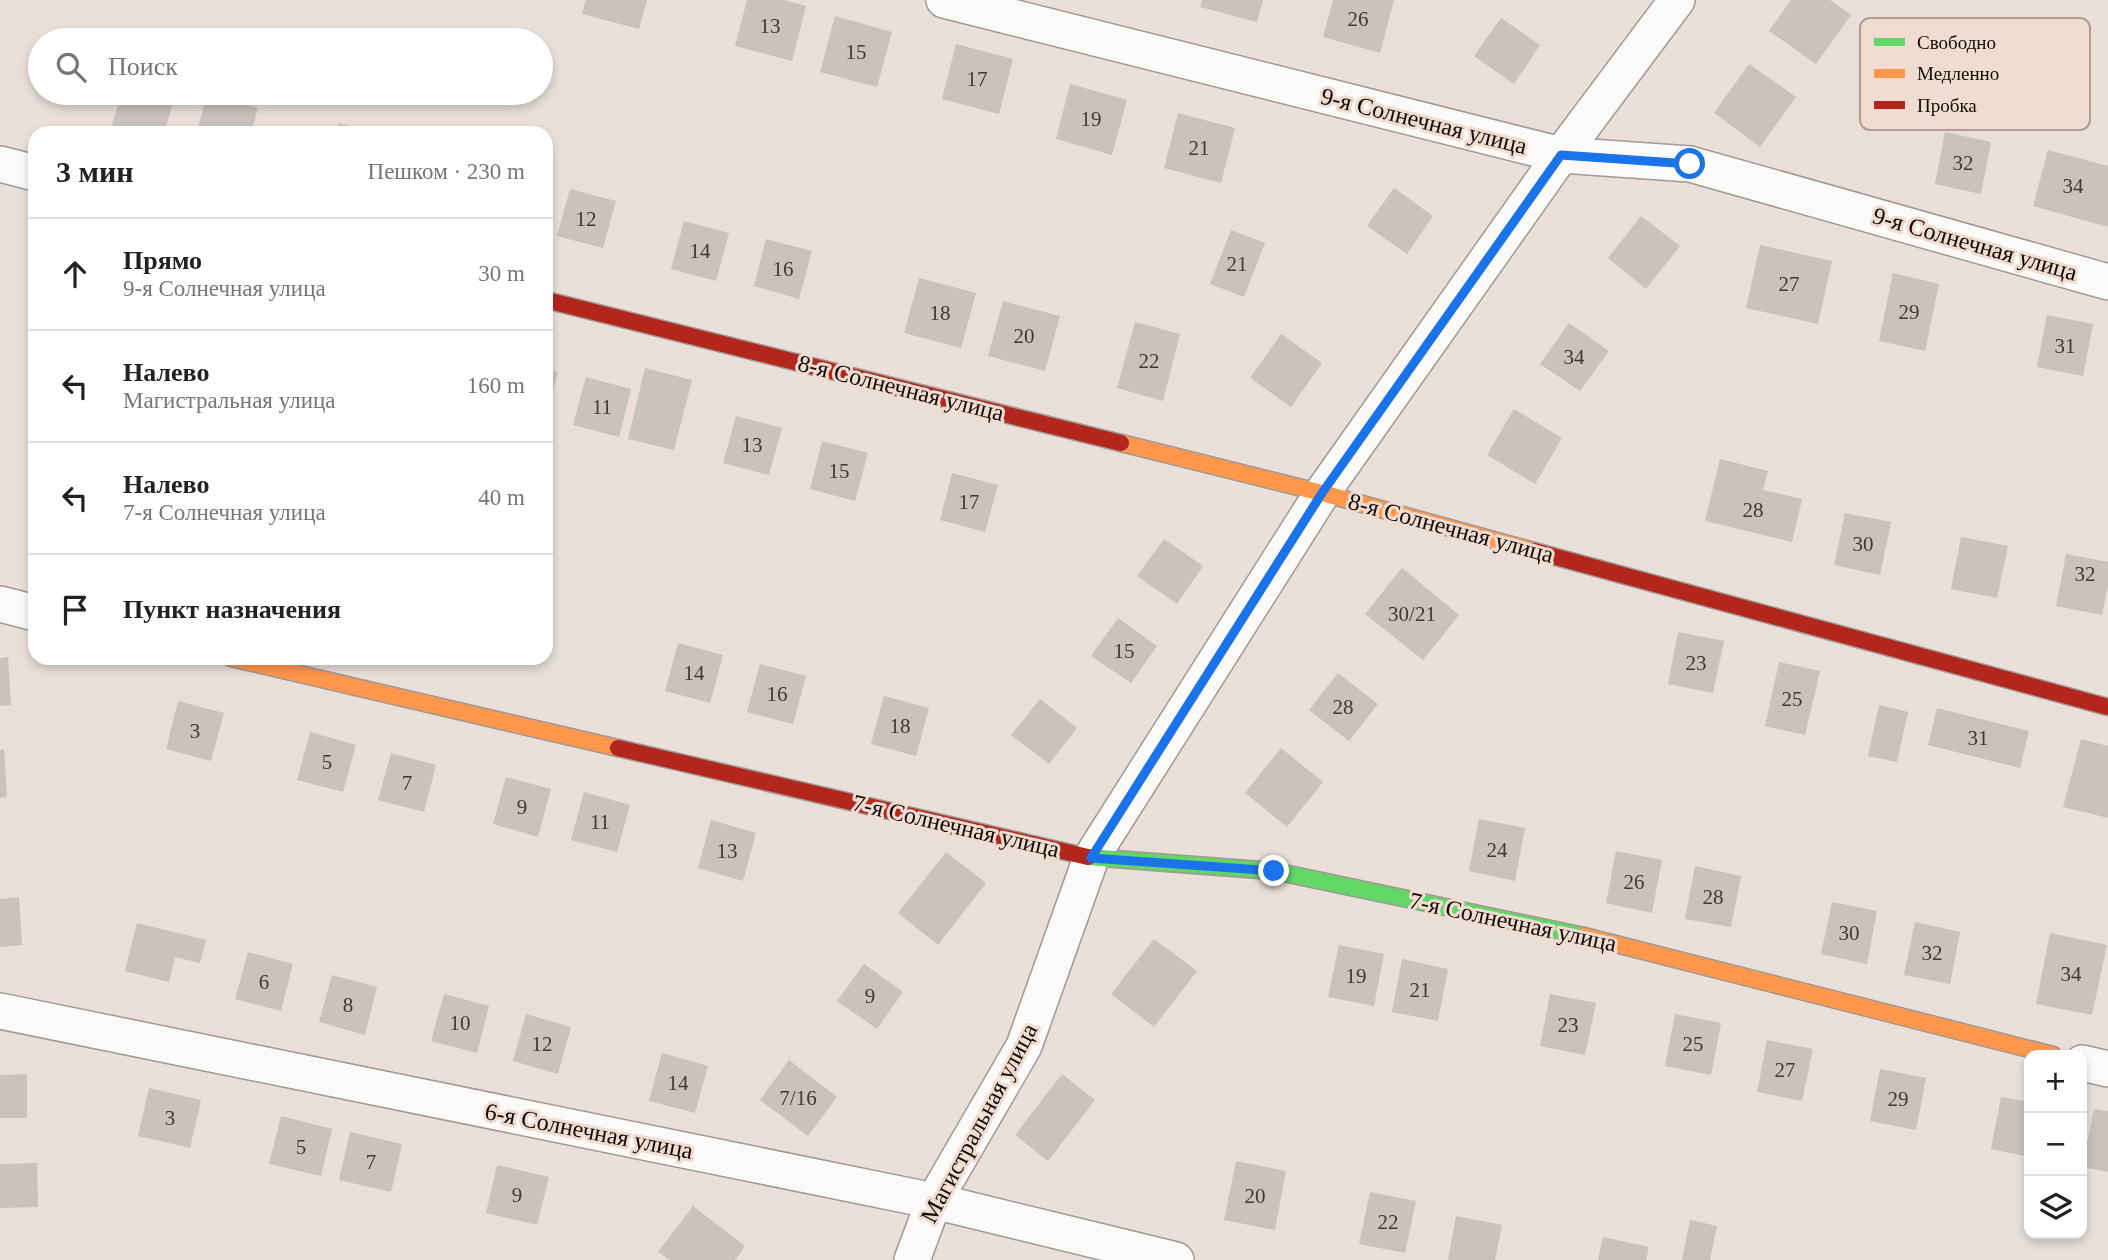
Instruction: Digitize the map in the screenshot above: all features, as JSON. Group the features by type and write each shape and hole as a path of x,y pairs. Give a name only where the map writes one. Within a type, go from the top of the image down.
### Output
{"street":[{"name":"9-я Солнечная улица","path":"944,0 1561,155 1690,164 2108,282"},
{"name":"Магистральная улица","path":"912,1260 934,1201 1024,1046 1091,858 1322,493 1561,155 1677,0"},
{"path":"0,164 28,171"},
{"name":"8-я Солнечная улица","path":"553,302 1322,493 2108,707"},
{"path":"0,604 28,611"},
{"name":"7-я Солнечная улица","path":"260,665 1091,858 1274,871 1574,933 2033,1050"},
{"name":"6-я Солнечная улица","path":"0,1011 934,1201 1176,1260"},
{"path":"2087,1064 2108,1069"}],"building":[{"path":"586,0 647,0 639,29 582,14"},
{"path":"747,0 784,0 806,6 792,61 735,46"},
{"path":"1202,0 1263,0 1257,22 1200,7"},
{"path":"1333,0 1394,0 1380,53 1323,37"},
{"path":"1791,0 1830,0 1851,15 1816,64 1769,31"},
{"path":"835,16 892,32 877,87 820,72"},
{"path":"1501,18 1540,45 1514,84 1474,56"},
{"path":"956,44 1013,59 999,114 942,99"},
{"path":"1749,64 1796,97 1760,147 1714,113"},
{"path":"1070,84 1127,100 1112,155 1056,139"},
{"path":"118,105 172,105 166,126 112,126"},
{"path":"204,105 248,105 258,108 253,126 198,126"},
{"path":"1178,113 1235,128 1221,183 1164,168"},
{"path":"1945,132 1991,142 1981,194 1935,184"},
{"path":"2048,150 2108,166 2108,227 2033,206"},
{"path":"1394,188 1433,216 1407,254 1367,226"},
{"path":"570,189 616,201 603,248 557,236"},
{"path":"1641,216 1680,246 1646,289 1608,258"},
{"path":"684,221 729,233 716,281 671,269"},
{"path":"1231,230 1265,243 1244,297 1210,284"},
{"path":"766,239 812,251 799,299 754,286"},
{"path":"1760,245 1832,261 1818,324 1746,308"},
{"path":"1893,273 1939,284 1925,351 1879,341"},
{"path":"919,278 976,293 961,348 904,333"},
{"path":"1003,301 1060,316 1045,371 988,356"},
{"path":"2047,315 2093,324 2083,376 2037,367"},
{"path":"1135,322 1180,334 1163,401 1117,388"},
{"path":"1569,323 1609,351 1580,391 1540,364"},
{"path":"1281,334 1322,363 1291,407 1250,378"},
{"path":"645,368 692,380 674,450 628,439"},
{"path":"553,371 558,372 553,391"},
{"path":"586,377 631,389 619,437 573,425"},
{"path":"1514,409 1562,438 1535,484 1487,455"},
{"path":"736,416 782,428 769,475 723,463"},
{"path":"822,441 868,453 855,501 810,489"},
{"path":"1720,459 1768,471 1763,490 1802,499 1792,542 1705,521"},
{"path":"952,473 998,485 985,532 940,520"},
{"path":"1845,513 1891,522 1880,575 1834,565"},
{"path":"1961,537 2008,546 1997,598 1951,589"},
{"path":"1164,539 1203,566 1177,604 1137,576"},
{"path":"2066,554 2108,562 2108,585 2102,615 2056,606"},
{"path":"1402,568 1459,615 1423,660 1365,614"},
{"path":"1118,618 1157,646 1131,683 1091,656"},
{"path":"1678,632 1724,641 1713,693 1668,684"},
{"path":"678,643 723,655 710,703 665,691"},
{"path":"8,657 11,705 0,706 0,658"},
{"path":"1779,662 1820,671 1805,735 1765,726"},
{"path":"760,664 806,676 793,724 747,712"},
{"path":"1338,673 1378,704 1349,741 1309,710"},
{"path":"884,696 929,708 916,756 871,744"},
{"path":"1040,699 1077,728 1049,764 1011,735"},
{"path":"178,701 224,713 211,761 166,749"},
{"path":"1879,705 1908,712 1897,762 1868,756"},
{"path":"1937,708 2029,731 2020,768 1928,745"},
{"path":"310,732 356,745 343,792 297,780"},
{"path":"2081,739 2108,746 2108,818 2063,807"},
{"path":"1281,748 1323,782 1287,827 1245,793"},
{"path":"4,749 7,797 0,798 0,750"},
{"path":"391,753 436,765 424,812 378,800"},
{"path":"506,777 551,789 538,837 493,824"},
{"path":"584,792 630,805 617,852 571,840"},
{"path":"1479,819 1525,828 1515,881 1469,871"},
{"path":"711,820 756,833 743,881 698,868"},
{"path":"1616,851 1662,860 1652,913 1606,903"},
{"path":"946,852 986,883 938,945 898,913"},
{"path":"1695,866 1741,876 1731,927 1685,919"},
{"path":"19,897 22,945 0,947 0,899"},
{"path":"1832,902 1877,911 1867,964 1821,954"},
{"path":"1915,922 1960,932 1950,984 1904,975"},
{"path":"137,923 206,940 200,963 175,957 169,982 125,971"},
{"path":"2050,933 2107,945 2092,1015 2036,1004"},
{"path":"1154,939 1197,971 1154,1027 1111,994"},
{"path":"1339,945 1384,954 1374,1006 1328,997"},
{"path":"248,952 293,964 281,1011 235,999"},
{"path":"1402,959 1448,969 1438,1021 1392,1012"},
{"path":"864,964 903,992 877,1029 837,1001"},
{"path":"332,975 377,987 365,1035 319,1022"},
{"path":"444,994 489,1006 477,1053 431,1041"},
{"path":"1550,994 1596,1003 1585,1055 1540,1046"},
{"path":"526,1014 571,1027 558,1074 513,1061"},
{"path":"1675,1014 1721,1023 1711,1075 1665,1066"},
{"path":"1767,1040 1813,1049 1802,1101 1757,1092"},
{"path":"662,1053 708,1066 695,1113 649,1101"},
{"path":"789,1060 837,1097 808,1136 760,1100"},
{"path":"1880,1069 1926,1078 1916,1130 1870,1121"},
{"path":"27,1074 27,1118 0,1118 0,1075"},
{"path":"1062,1074 1095,1100 1048,1161 1015,1135"},
{"path":"149,1088 201,1100 190,1148 138,1136"},
{"path":"2001,1097 2024,1101 2024,1156 1991,1149"},
{"path":"2094,1109 2108,1111 2108,1172 2087,1168 2087,1143"},
{"path":"281,1116 332,1129 321,1176 269,1164"},
{"path":"350,1132 402,1144 391,1192 339,1180"},
{"path":"1236,1161 1286,1171 1275,1230 1224,1220"},
{"path":"37,1163 38,1207 0,1208 0,1164"},
{"path":"497,1165 549,1177 537,1225 486,1213"},
{"path":"1370,1192 1416,1201 1405,1253 1359,1244"},
{"path":"693,1206 745,1246 735,1260 670,1260 658,1252"},
{"path":"1456,1216 1502,1225 1495,1260 1448,1260"},
{"path":"1690,1220 1717,1226 1710,1260 1682,1260"},
{"path":"1603,1237 1649,1247 1646,1260 1598,1260"}],"traffic: fast":[{"path":"1088,857 1274,871 1584,936"}],"traffic: slow":[{"path":"1121,443 1322,493 1534,551"},
{"path":"261,665 618,748"},
{"path":"1584,936 2033,1050"}],"traffic: jam":[{"path":"553,302 1121,443"},
{"path":"1534,551 2108,707"},
{"path":"618,748 1088,857"}],"route":[{"path":"1274,871 1091,858 1322,493 1561,155 1690,164"}]}
